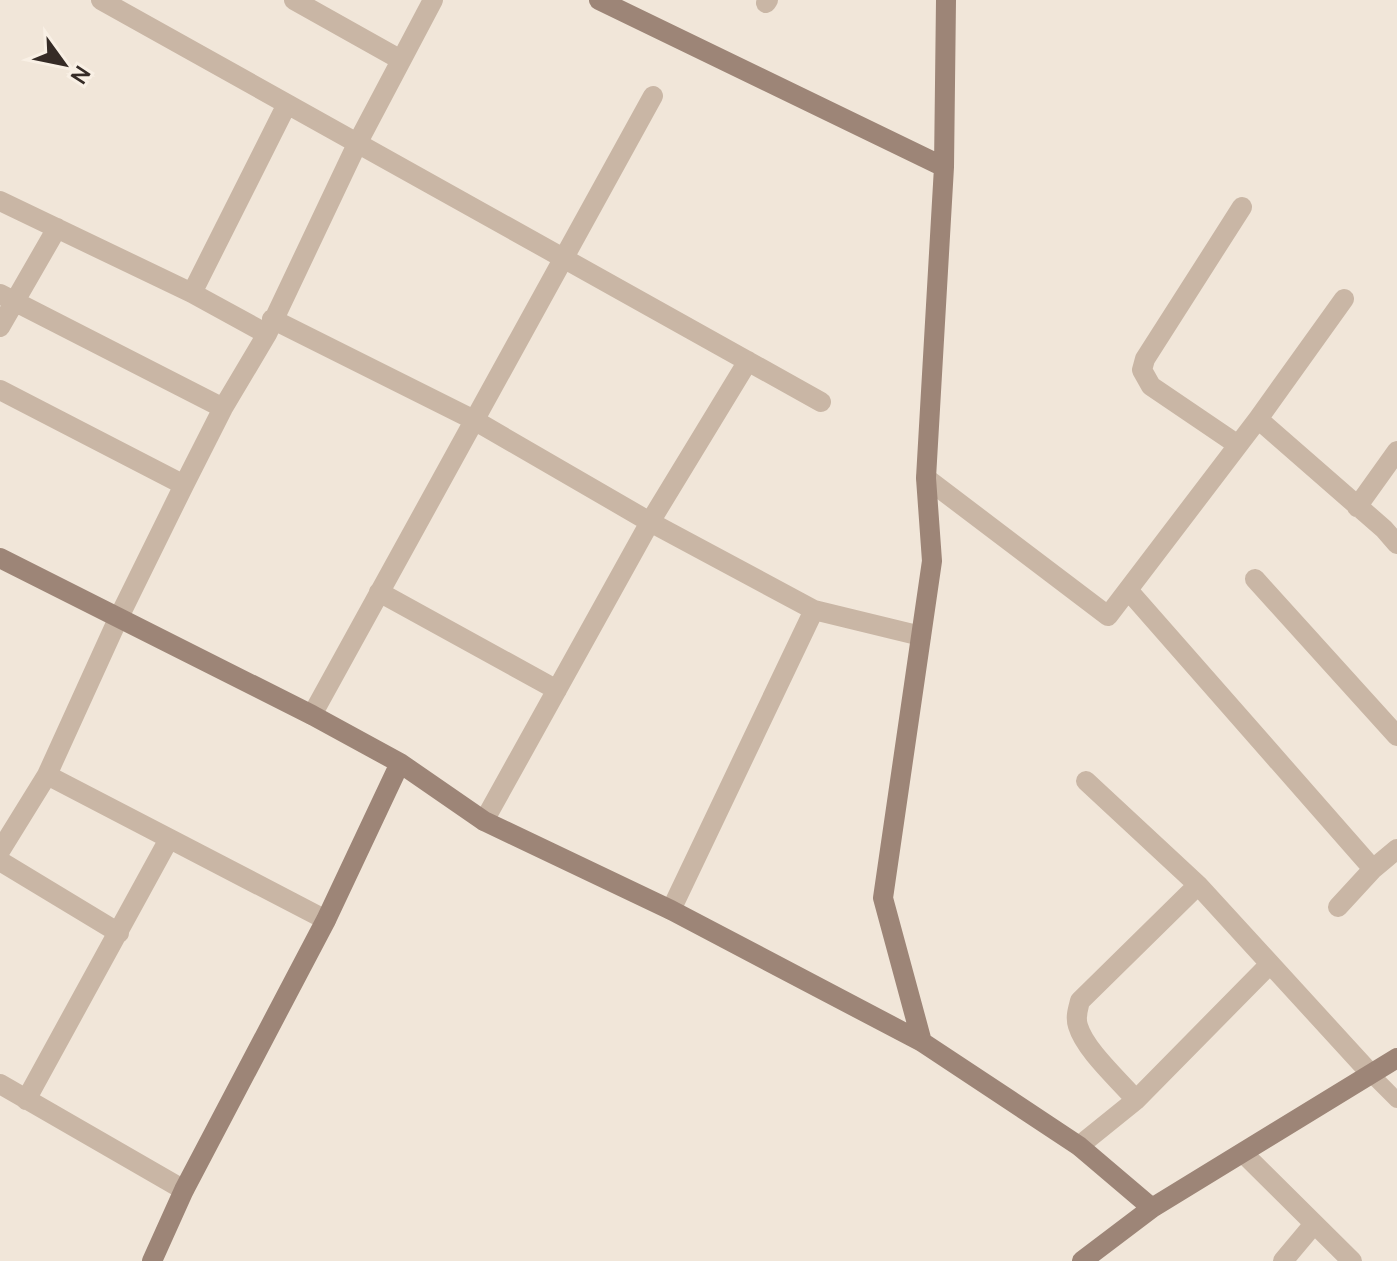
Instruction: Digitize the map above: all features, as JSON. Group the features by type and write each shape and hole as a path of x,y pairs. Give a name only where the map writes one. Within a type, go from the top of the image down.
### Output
{"street":[{"path":"101,0 821,402"},
{"path":"294,0 401,60"},
{"path":"0,851 47,775 118,619 184,485 269,326 358,142 433,0"},
{"path":"922,1042 883,898 932,561 926,478 944,167 946,0"},
{"path":"603,1 944,167"},
{"path":"312,715 653,96"},
{"path":"192,293 287,104"},
{"path":"0,201 192,293 474,420 650,522 814,610 921,636"},
{"path":"1238,445 1151,386 1142,370 1145,359 1242,207"},
{"path":"0,327 7,297 57,228"},
{"path":"7,297 223,408"},
{"path":"926,478 1108,616 1258,419 1344,299"},
{"path":"484,821 650,522 748,361"},
{"path":"0,390 184,485"},
{"path":"1258,419 1397,544"},
{"path":"1357,507 1397,451"},
{"path":"0,558 312,715 400,763 484,821 671,910 922,1042 1079,1146 1152,1208"},
{"path":"1255,579 1397,736"},
{"path":"1128,590 1373,869"},
{"path":"379,592 557,690"},
{"path":"671,910 814,610"},
{"path":"152,1261 184,1190 326,920 400,763"},
{"path":"47,775 326,920"},
{"path":"1086,781 1198,885 1371,1074"},
{"path":"26,1100 169,839"},
{"path":"1338,907 1373,869 1397,849"},
{"path":"0,861 119,933"},
{"path":"1136,1100 1078,1027 1076,1015 1080,1001 1198,885"},
{"path":"1079,1146 1136,1100 1269,965"},
{"path":"1082,1261 1152,1208 1397,1058"},
{"path":"0,1084 184,1190"},
{"path":"1243,1153 1352,1261"},
{"path":"1283,1261 1314,1224"}],"lane":[{"path":"1371,1074 1397,1100"}]}
